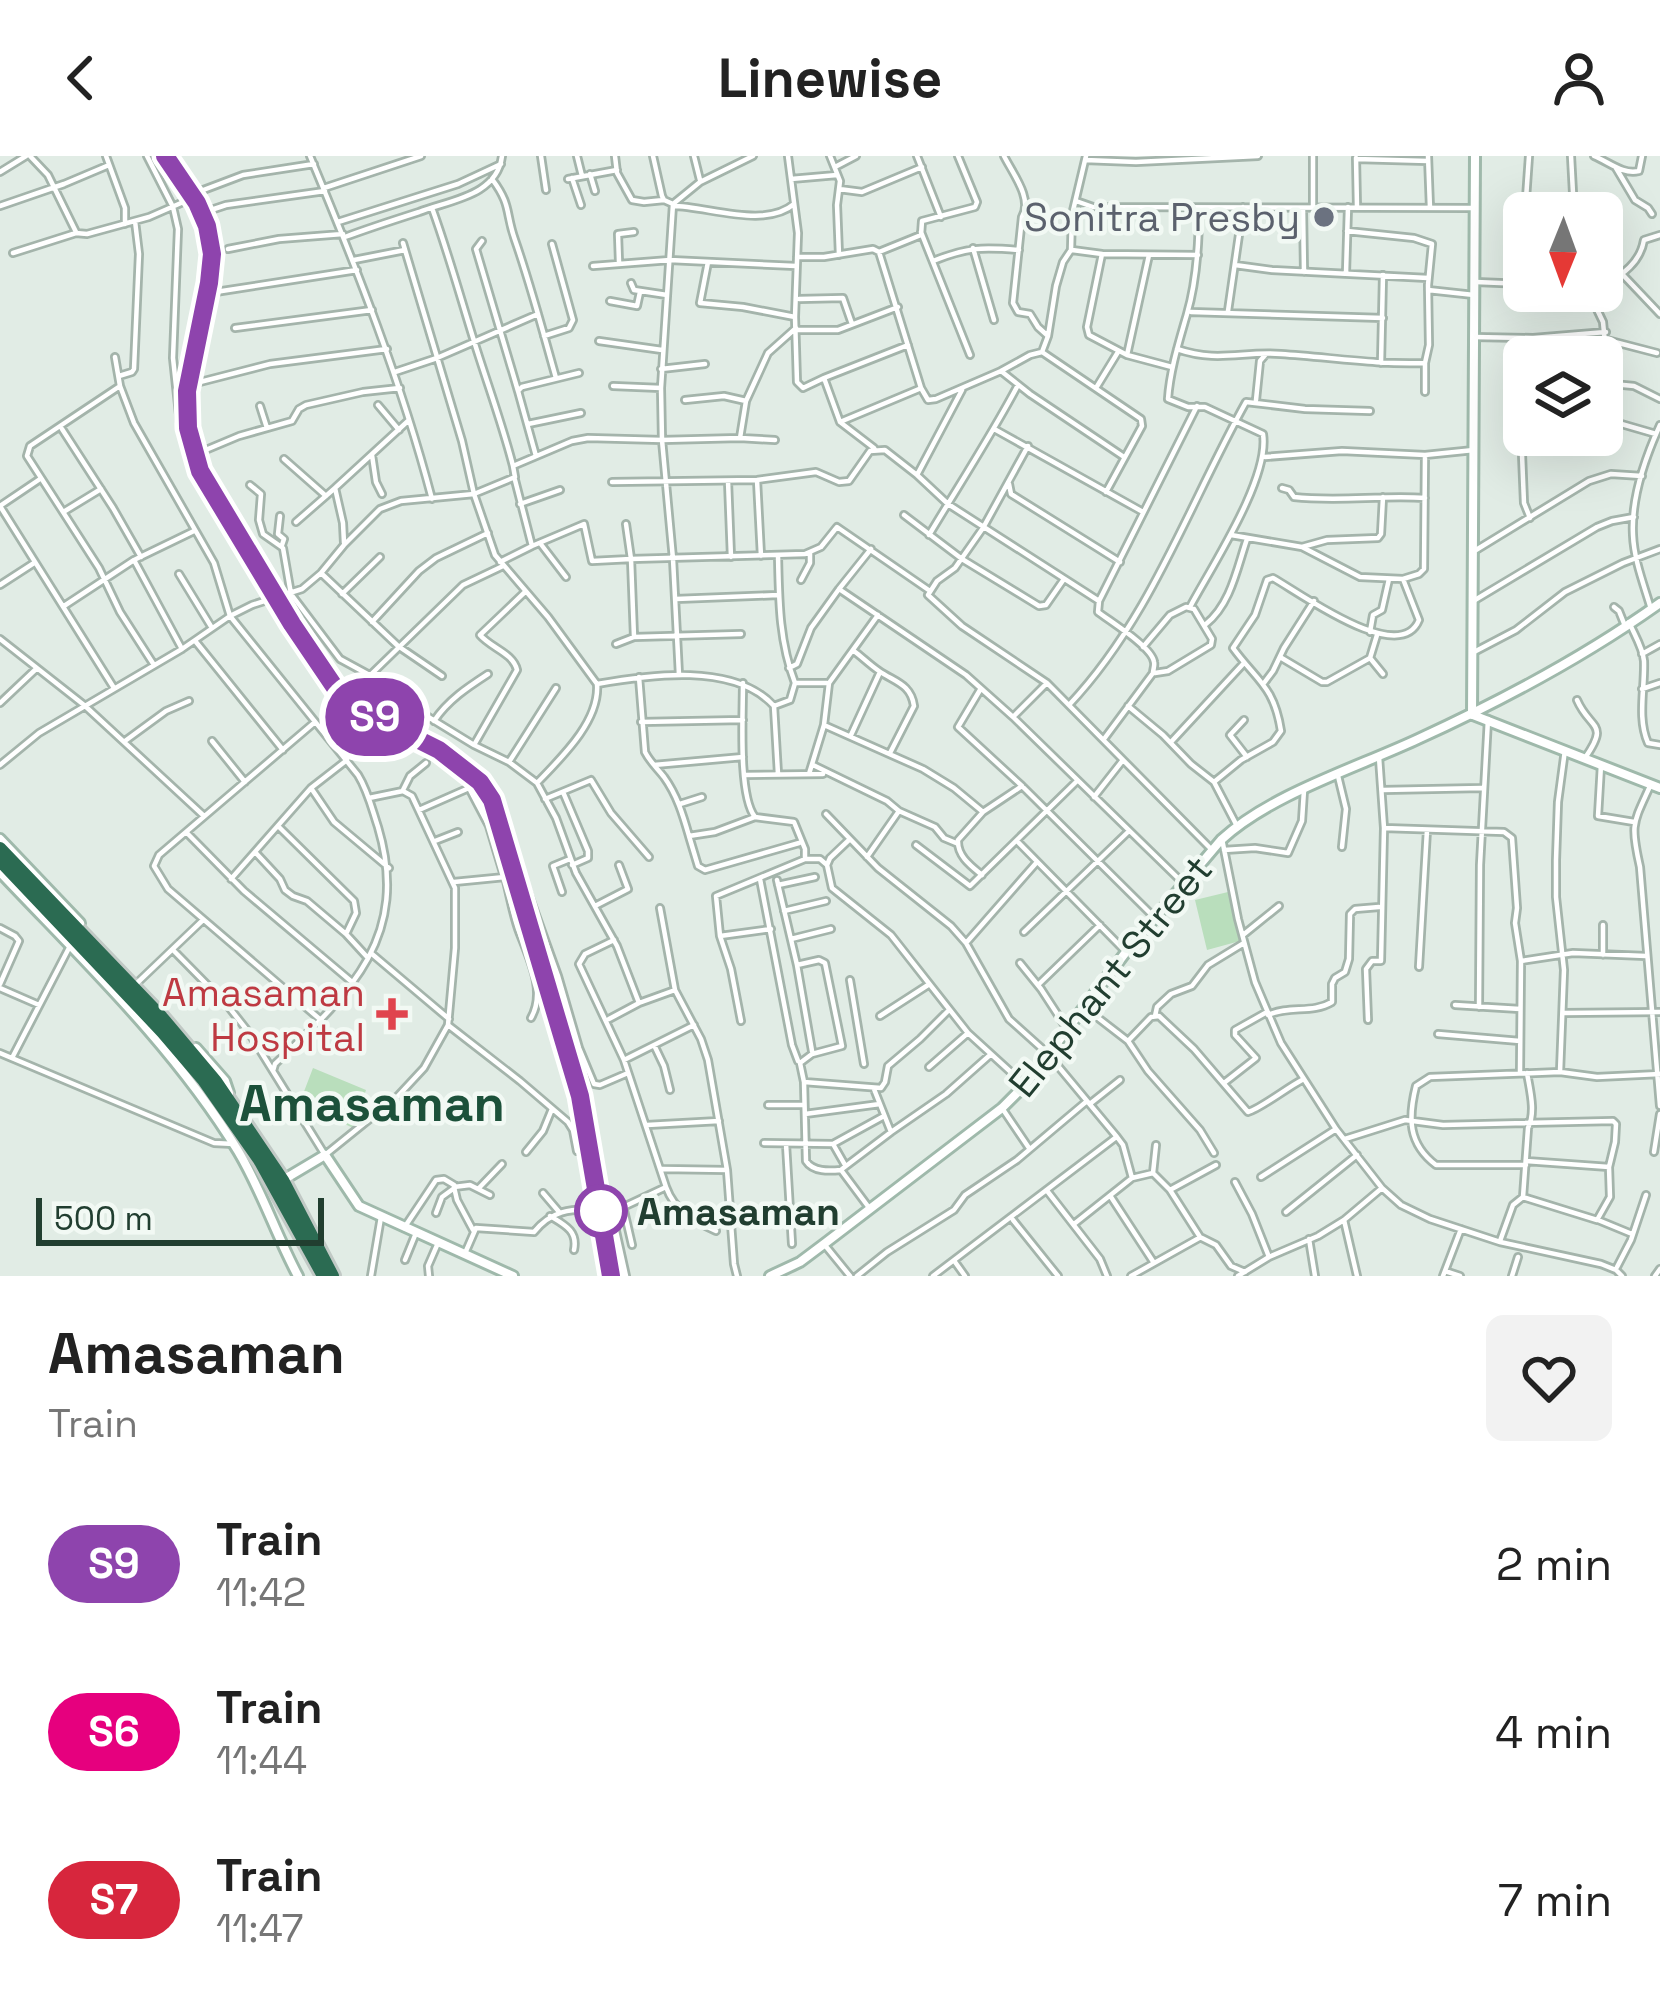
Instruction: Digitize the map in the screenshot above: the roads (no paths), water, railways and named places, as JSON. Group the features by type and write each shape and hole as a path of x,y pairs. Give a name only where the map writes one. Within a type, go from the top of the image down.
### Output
{"highway":[{"path":"0,843 231,1100 283,1180 333,1276"},
{"path":"0,861 203,1080 259,1160 323,1276"}],"main road":[{"path":"1475,156 1472,715 1655,786"},
{"name":"Elephant Street","path":"775,1275 824,1244 1002,1108 1126,952 1237,826 1278,802 1472,715 1656,606"},
{"path":"0,843 225,1081 231,1100"},
{"path":"0,872 165,1048 234,1144 298,1276"},
{"path":"283,1180 325,1155 359,1207 506,1274"}],"street":[{"path":"0,172 28,156 48,175 76,233"},
{"path":"106,156 125,208 124,224"},
{"path":"147,156 173,207 178,229 173,358 183,443 199,480"},
{"path":"310,156 387,349 432,499"},
{"path":"208,211 324,190 421,156"},
{"path":"542,156 546,190"},
{"path":"577,156 582,176"},
{"path":"615,156 616,170 632,200"},
{"path":"653,156 664,200"},
{"path":"694,156 700,182"},
{"path":"679,675 661,388 673,205 700,182 753,156"},
{"path":"788,156 798,233 797,382 803,388 908,345"},
{"path":"830,156 838,189 838,255"},
{"path":"791,179 836,171 856,156"},
{"path":"917,156 941,217"},
{"path":"958,156 977,205 922,221 921,232 970,356"},
{"path":"1004,156 1027,210 1022,217 1014,309 1030,314 1048,336"},
{"path":"1042,352 1063,262 1071,250 1072,215 1085,158 1258,156"},
{"path":"1313,156 1313,208"},
{"path":"1526,192 1529,156"},
{"path":"1571,156 1574,192"},
{"path":"1594,156 1629,172 1640,171 1642,156"},
{"path":"1357,207 1356,157 1428,159 1430,208"},
{"path":"338,221 458,184 501,160"},
{"path":"228,249 279,239 344,236 432,208 478,191 492,179 501,160"},
{"path":"1613,162 1635,200 1652,214"},
{"path":"198,192 243,175 314,164"},
{"path":"0,206 109,165"},
{"path":"838,189 862,191 922,166"},
{"path":"581,205 570,178 616,170"},
{"path":"590,174 595,191"},
{"path":"492,179 509,206 556,378"},
{"path":"622,206 632,200 664,200 756,214 782,213 794,204"},
{"path":"1076,201 1093,207 1475,208"},
{"path":"14,253 76,233 136,221 181,203"},
{"path":"1228,311 1243,207"},
{"path":"1346,273 1348,207"},
{"path":"432,208 499,412 532,546"},
{"path":"1190,607 1230,534 1263,458 1263,434 1168,399 1198,255 1198,208"},
{"path":"1304,208 1304,272"},
{"path":"118,376 134,369 136,221"},
{"path":"1347,231 1432,244 1425,392"},
{"path":"619,262 618,233 634,232"},
{"path":"879,252 921,232"},
{"path":"1660,235 1644,240 1638,258 1623,275 1660,314"},
{"path":"482,241 476,249 536,456"},
{"path":"544,336 569,328 572,320 552,244"},
{"path":"354,260 404,246 463,441 474,494 502,564 597,684 598,695 586,723 537,783"},
{"path":"933,261 988,246 1019,250"},
{"path":"973,248 994,320"},
{"path":"1071,250 1198,255"},
{"path":"797,257 879,252 928,400 1042,352 1141,419 1142,426 1106,492"},
{"path":"1102,254 1087,331 1127,355 1172,367"},
{"path":"1127,355 1149,254"},
{"path":"593,266 670,260 796,266"},
{"path":"709,262 700,304 795,317"},
{"path":"1235,265 1428,278"},
{"path":"209,293 357,270"},
{"path":"1381,363 1383,275"},
{"path":"1474,282 1503,283"},
{"path":"631,283 640,292 667,295"},
{"path":"1428,290 1474,295"},
{"path":"610,301 637,306 640,292"},
{"path":"796,299 843,298 852,324"},
{"path":"740,437 746,400 768,352 795,329 829,331 898,307"},
{"path":"236,328 373,310"},
{"path":"1188,312 1383,318"},
{"path":"1597,312 1606,336"},
{"path":"395,372 538,314"},
{"path":"1473,338 1503,338"},
{"path":"599,341 662,350"},
{"path":"1623,342 1657,353"},
{"path":"200,382 270,364 387,349"},
{"path":"1178,349 1206,357 1266,354 1425,363"},
{"path":"1096,388 1119,350"},
{"path":"115,357 134,423 214,563 230,616 362,781 388,868 383,920 370,956 322,1021 273,1071"},
{"path":"1256,358 1256,402"},
{"path":"661,368 705,364"},
{"path":"1001,371 1124,457"},
{"path":"518,391 579,373"},
{"path":"824,378 840,422 876,450"},
{"path":"1623,384 1660,398"},
{"path":"928,536 1018,385"},
{"path":"121,386 28,449 28,459 154,665"},
{"path":"613,386 661,388"},
{"path":"917,475 964,386"},
{"path":"208,449 293,421 306,405 400,388"},
{"path":"840,422 921,388"},
{"path":"685,400 714,396 746,400"},
{"path":"1070,705 1156,582 1246,402 1370,411"},
{"path":"260,406 267,428"},
{"path":"378,406 399,430"},
{"path":"1105,740 1153,673 1153,657 1098,612 1099,601 1197,406"},
{"path":"528,424 581,413"},
{"path":"296,522 409,420"},
{"path":"1623,424 1656,434"},
{"path":"1656,606 1636,558 1634,517 1660,425"},
{"path":"61,427 101,489 182,649"},
{"path":"994,429 1143,512"},
{"path":"513,466 588,438 775,440"},
{"path":"1028,446 1010,484 962,559 928,595 962,626 1047,683 1213,850"},
{"path":"1263,458 1342,451 1425,455 1474,450"},
{"path":"611,482 757,480 815,472 849,481 870,452 885,451 948,504 1099,601"},
{"path":"372,455 382,494"},
{"path":"1230,534 1302,547 1360,577 1403,579 1424,569 1425,455"},
{"path":"1522,456 1522,494 1530,518"},
{"path":"284,459 326,496"},
{"path":"1472,552 1589,481 1611,474 1642,476"},
{"path":"0,764 28,740 230,616 291,594 321,573 370,517 391,503 474,494 515,477"},
{"path":"41,478 0,506 114,688"},
{"path":"757,480 761,556"},
{"path":"728,481 731,557"},
{"path":"1010,484 1011,494 1028,507 1120,562"},
{"path":"250,485 260,494 263,534 282,545"},
{"path":"335,488 344,545"},
{"path":"1282,488 1293,497 1308,499 1425,498"},
{"path":"64,512 101,489"},
{"path":"520,503 560,490"},
{"path":"1302,547 1328,539 1378,538 1383,496"},
{"path":"904,515 962,559 1039,606 1046,604 1064,579"},
{"path":"280,516 278,534 284,539 291,594 337,655 537,783 556,818 571,862 614,940 639,1003"},
{"path":"1473,601 1597,527 1634,517"},
{"path":"357,688 463,585 532,546 584,524 592,561 810,553 837,527 930,591"},
{"path":"626,524 634,637"},
{"path":"62,607 138,559 194,532"},
{"path":"371,622 436,558 488,532"},
{"path":"1204,626 1225,601 1247,539"},
{"path":"540,543 566,577"},
{"path":"789,668 799,661 811,628 871,549"},
{"path":"1474,652 1516,630 1565,592 1660,549"},
{"path":"801,580 810,553"},
{"path":"774,706 792,699 795,683 779,626 778,555"},
{"path":"343,593 380,556"},
{"path":"0,585 34,563"},
{"path":"321,573 398,646 442,676"},
{"path":"179,574 212,628"},
{"path":"1214,782 1273,742 1281,731 1277,710 1263,683 1233,648 1255,615 1268,580 1273,578 1374,634 1401,635 1419,624 1403,579"},
{"path":"1383,674 1370,658 1373,615 1382,610 1389,579"},
{"path":"839,589 927,647 1013,717 1184,884"},
{"path":"474,745 517,670 510,657 480,635 525,592"},
{"path":"676,598 779,595"},
{"path":"1263,683 1314,601"},
{"path":"1143,647 1171,615 1190,607 1212,639 1211,645 1168,671 1153,673"},
{"path":"1614,607 1642,654 1644,737 1660,745"},
{"path":"809,774 824,725 829,683 878,615"},
{"path":"616,644 634,637 741,634"},
{"path":"0,639 84,705 205,816"},
{"path":"194,640 283,750"},
{"path":"1642,654 1660,644"},
{"path":"854,651 909,689 914,698 890,754"},
{"path":"1280,657 1322,682 1370,658"},
{"path":"1171,742 1245,663"},
{"path":"0,703 36,669"},
{"path":"851,735 880,672"},
{"path":"434,721 443,708 488,674"},
{"path":"597,684 679,675 743,683 774,706 778,774"},
{"path":"639,677 645,752 680,804 698,866 705,870 802,843"},
{"path":"743,683 744,776 748,810 754,818"},
{"path":"795,683 829,683"},
{"path":"1013,717 1047,683"},
{"path":"1642,689 1660,683"},
{"path":"509,762 556,688"},
{"path":"980,690 958,727 1155,918"},
{"path":"1577,700 1598,734 1585,758"},
{"path":"125,741 166,711 189,701"},
{"path":"1128,706 1214,782 1237,826"},
{"path":"1479,1006 1488,719"},
{"path":"641,722 743,720"},
{"path":"1244,720 1230,735 1246,757"},
{"path":"315,722 159,855 154,866 168,889 322,1021"},
{"path":"824,725 922,769 983,812"},
{"path":"212,741 245,782"},
{"path":"1560,1072 1564,1013 1556,860 1565,750"},
{"path":"654,765 743,757"},
{"path":"1368,1020 1366,969 1372,961 1381,961 1384,828 1379,757"},
{"path":"231,879 311,788 346,760"},
{"path":"1094,797 1123,760"},
{"path":"403,791 410,776 426,763"},
{"path":"813,765 935,827 958,844 966,861 982,875"},
{"path":"1601,765 1598,816 1634,822"},
{"path":"744,776 829,774"},
{"path":"1338,775 1346,809 1342,848"},
{"path":"545,799 592,780 611,813 649,857"},
{"path":"916,845 967,886 973,885 1077,781"},
{"path":"958,844 983,812 1022,786"},
{"path":"1654,1152 1660,1110 1656,1013 1640,867 1632,836 1634,822 1655,786"},
{"path":"311,788 334,822 388,868"},
{"path":"419,810 469,788 489,826 519,933 529,951 537,1008 531,1018"},
{"path":"1383,790 1483,788"},
{"path":"1224,850 1288,853 1302,821 1304,790"},
{"path":"173,950 231,1010 325,1155 398,1096 424,1067 448,1022 454,882 412,796 403,791 369,798"},
{"path":"562,892 553,866 589,855 563,792"},
{"path":"680,804 702,797"},
{"path":"867,857 899,811"},
{"path":"826,814 867,857 947,922 966,944 1009,1019 1048,1054 1123,1145 1132,1178"},
{"path":"500,815 594,1084 628,1073"},
{"path":"689,836 754,818 794,823 805,859"},
{"path":"278,826 354,901 356,913 346,934"},
{"path":"1384,828 1504,832 1514,843 1520,1041 1523,1074 1532,1097 1523,1198"},
{"path":"1419,967 1427,830"},
{"path":"1024,932 1130,831"},
{"path":"186,832 231,879 352,982"},
{"path":"435,841 458,832"},
{"path":"850,838 827,865 832,888 892,935 948,1011 1024,1085"},
{"path":"1222,839 1244,939 1268,1013 1302,1080 1336,1129 1382,1188 1408,1210 1500,1242 1619,1273 1646,1195"},
{"path":"1016,841 1126,952"},
{"path":"255,852 284,890 308,901 571,1125 577,1151"},
{"path":"741,1021 720,936 716,896 805,859 834,854"},
{"path":"816,859 827,865"},
{"path":"966,944 1039,861"},
{"path":"595,906 628,889 619,865"},
{"path":"812,1054 778,883 815,877"},
{"path":"454,882 505,878"},
{"path":"760,879 792,1045 804,1082 808,1165 819,1170 843,1167 946,1094 990,1055"},
{"path":"784,911 826,901"},
{"path":"1128,1040 1155,1016 1161,1001 1192,986 1208,965 1280,906"},
{"path":"1224,1083 1256,1058 1234,1035 1235,1030 1268,1013 1321,1009 1332,1002 1332,984 1345,972 1349,959 1351,914 1355,909 1381,907"},
{"path":"660,908 675,990 708,1060 728,1170 737,1276"},
{"path":"136,984 203,920"},
{"path":"1038,985 1100,925"},
{"path":"1603,925 1603,955"},
{"path":"0,928 19,941 0,986 39,1005"},
{"path":"720,936 771,929"},
{"path":"791,939 831,929"},
{"path":"614,940 585,954 580,964 624,1060 671,1200 680,1211 716,1231"},
{"path":"12,1058 70,946"},
{"path":"1521,961 1573,953 1648,956"},
{"path":"797,965 825,963 842,1046 812,1054 800,1063"},
{"path":"1020,963 1067,1029"},
{"path":"850,980 865,1064"},
{"path":"880,1016 928,985"},
{"path":"608,1020 675,990"},
{"path":"1455,1005 1520,1009"},
{"path":"1084,1007 1128,1040 1214,1153"},
{"path":"804,1082 884,1086 888,1066 948,1011"},
{"path":"1564,1013 1656,1013"},
{"path":"1155,1016 1194,1049 1248,1112 1302,1080"},
{"path":"624,1060 694,1025"},
{"path":"929,1067 968,1033"},
{"path":"1438,1034 1520,1041"},
{"path":"654,1045 670,1090"},
{"path":"0,1053 214,1143 234,1144"},
{"path":"1609,1167 1436,1165 1415,1142 1414,1092 1430,1077 1659,1074"},
{"path":"824,1244 853,1276 954,1210 964,1195 1120,1081"},
{"path":"874,1089 891,1132"},
{"path":"805,1114 880,1104"},
{"path":"768,1105 805,1105"},
{"path":"1002,1108 1029,1149"},
{"path":"526,1152 543,1131 552,1109"},
{"path":"764,1143 833,1144 884,1116"},
{"path":"1346,1139 1412,1120 1443,1125 1613,1121 1610,1196 1597,1220"},
{"path":"647,1125 720,1121"},
{"path":"1261,1177 1336,1129"},
{"path":"933,1276 1117,1137"},
{"path":"786,1144 792,1244"},
{"path":"833,1144 870,1210"},
{"path":"1153,1173 1156,1145"},
{"path":"1286,1212 1358,1155"},
{"path":"479,1188 502,1164"},
{"path":"1170,1190 1216,1165"},
{"path":"662,1169 728,1170"},
{"path":"1073,1224 1132,1178 1153,1173"},
{"path":"1153,1173 1170,1190 1200,1238 1216,1245 1231,1266 1259,1275 1259,1264 1344,1220 1382,1188"},
{"path":"404,1228 436,1180 444,1179 454,1188 473,1230 465,1255"},
{"path":"591,1179 606,1276"},
{"path":"1235,1182 1269,1258"},
{"path":"436,1213 442,1197 454,1188 470,1185 490,1195"},
{"path":"626,1276 616,1215 623,1206 666,1187"},
{"path":"1048,1192 1100,1258 1107,1276"},
{"path":"543,1193 560,1213"},
{"path":"1111,1197 1154,1263"},
{"path":"1523,1198 1632,1234"},
{"path":"1500,1242 1513,1205 1523,1198"},
{"path":"623,1206 632,1245"},
{"path":"473,1230 534,1232 544,1218 578,1209 597,1210"},
{"path":"550,1216 572,1232 574,1250"},
{"path":"370,1276 381,1217"},
{"path":"1012,1218 1058,1276"},
{"path":"1344,1220 1357,1276"},
{"path":"1460,1276 1444,1274 1461,1229"},
{"path":"405,1260 416,1233"},
{"path":"1131,1276 1144,1273 1200,1238"},
{"path":"1309,1239 1315,1276"},
{"path":"430,1276 428,1265 438,1243"},
{"path":"1512,1276 1518,1256"},
{"path":"955,1262 965,1276"},
{"path":"1655,1276 1660,1269"}],"railway":[{"path":"165,156 198,203 212,254 187,391 188,428 200,471 308,650 338,691 357,709 439,750 480,782 492,800 580,1096 611,1276"}],"train":[{"name":"S9","path":"165,156 197,203 212,254 187,391 188,428 200,471 338,692 357,709 439,750 480,782 492,800 580,1096 611,1276"}],"place":[{"name":"Sonitra Presby","path":"1324,217"},
{"name":"Amasaman Hospital","path":"392,1014"},
{"name":"Amasaman","path":"601,1211"}],"district":[{"name":"Amasaman","path":"372,1103"}]}
